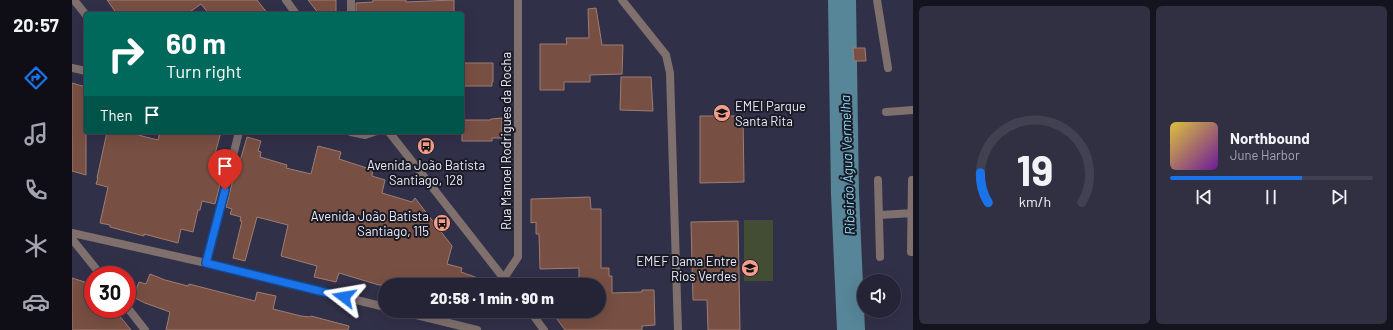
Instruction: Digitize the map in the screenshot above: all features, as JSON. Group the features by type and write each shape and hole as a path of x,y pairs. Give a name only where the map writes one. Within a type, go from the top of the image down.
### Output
{"street":[{"path":"74,0 84,12"},
{"path":"286,0 295,12"},
{"path":"351,0 351,12"},
{"name":"Rua Manoel Rodrigues da Rocha","path":"508,278 518,257 518,0"},
{"path":"622,0 666,54 670,73 678,330"},
{"path":"877,0 888,68"},
{"path":"72,68 84,71"},
{"path":"886,112 913,110"},
{"path":"206,263 238,134"},
{"path":"391,134 503,278"},
{"path":"878,180 880,258"},
{"path":"912,180 912,252"},
{"path":"880,215 912,213"},
{"path":"72,233 206,263 378,305"},
{"path":"72,239 94,266"},
{"path":"136,318 145,330"},
{"path":"428,318 477,330"},
{"path":"535,318 544,330"}],"green space":[{"path":"744,220 773,220 773,281 744,281"}],"building":[{"path":"107,0 257,0 266,12 207,12 201,4 190,12 116,12"},
{"path":"308,0 336,0 336,11 317,12"},
{"path":"373,0 406,0 406,2 454,0 454,12 356,12 356,3 373,2"},
{"path":"596,8 602,45 623,45 622,74 590,75 590,82 564,82 564,90 540,90 540,44 567,44 566,38 589,38 588,9"},
{"path":"853,48 865,48 866,61 854,61"},
{"path":"464,63 493,63 492,86 464,86"},
{"path":"621,77 651,77 653,111 620,110"},
{"path":"72,83 84,86 86,175 72,171"},
{"path":"700,116 743,116 744,182 700,183"},
{"path":"502,118 502,138 492,138 492,141 462,141 462,134 464,134 464,120"},
{"path":"107,134 136,134 158,140 160,134 220,134 215,154 227,157 215,204 202,201 200,210 198,210 193,232 181,229 178,243 144,234 144,236 100,223 108,187 96,184"},
{"path":"247,137 261,141 258,151 261,152 260,157 287,165 286,168 311,174 318,146 341,152 339,159 373,170 372,176 385,180 382,193 412,202 415,198 452,246 447,264 462,268 461,272 478,278 378,278 378,285 339,273 336,282 314,277 317,266 281,256 288,225 257,217 245,261 233,258 242,221 240,221 241,217 230,214 232,209 226,207 238,160 240,161"},
{"path":"590,197 591,209 601,209 601,268 609,268 609,276 612,276 612,293 654,290 655,325 642,326 642,330 565,330 556,318 606,318 606,278 579,278 579,268 540,269 539,234 536,234 536,222 531,223 531,199"},
{"path":"738,221 740,330 708,330 707,300 693,300 691,222"},
{"path":"150,274 165,280 188,286 189,284 255,301 257,292 276,296 273,309 301,316 311,316 349,326 348,330 166,330 170,312 136,298 136,290 139,282 146,284"},
{"path":"72,278 84,282 84,318 121,318 131,330 72,330"}],"waterway":[{"name":"Ribeirão Água Vermelha","path":"842,0 845,194 851,330"}],"place":[{"name":"EMEI Parque Santa Rita","path":"722,113"},
{"name":"Avenida João Batista Santiago, 128","path":"426,146"},
{"name":"Avenida João Batista Santiago, 115","path":"442,223"},
{"name":"EMEF Dama Entre Rios Verdes","path":"750,268"}],"route":[{"path":"225,190 206,263 344,297"}]}
